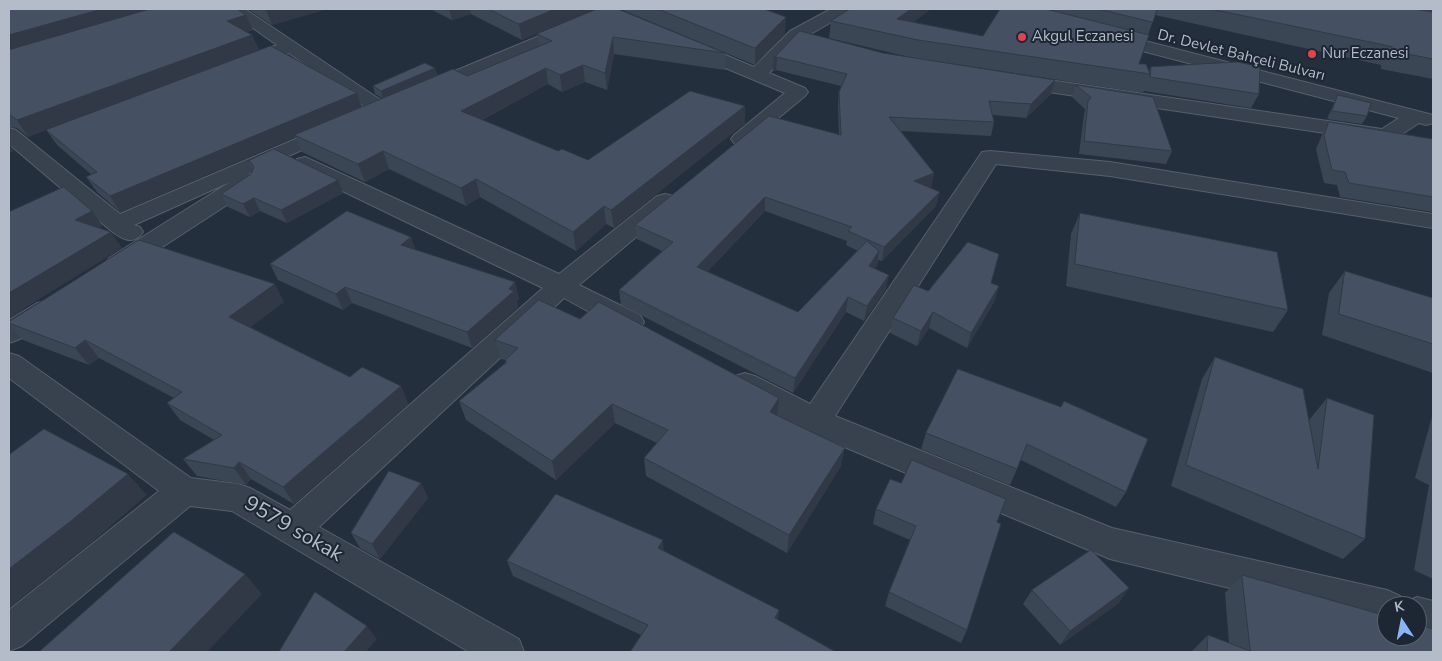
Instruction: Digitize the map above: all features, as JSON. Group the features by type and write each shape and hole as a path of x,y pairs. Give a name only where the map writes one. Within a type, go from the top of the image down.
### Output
{"street":[{"path":"234,9 291,46 380,109"},
{"path":"757,75 796,35 843,9"},
{"path":"26,141 129,233 288,152 380,109 590,20"},
{"name":"Dr. Devlet Bahçeli Bulvarı","path":"1404,96 1102,28 1424,119"},
{"path":"796,35 820,44"},
{"path":"679,42 798,92 722,155"},
{"path":"227,70 291,46"},
{"path":"994,77 1159,104 1386,136 1424,119"},
{"path":"99,276 288,152"},
{"path":"288,152 561,286 658,337"},
{"path":"815,421 990,157 1110,169 1433,221"},
{"path":"293,529 561,286 683,186"},
{"path":"9,333 66,297"},
{"name":"9579 sokak","path":"9,363 184,491 238,498 506,652"},
{"path":"719,370 815,421 1110,543 1377,606"},
{"path":"9,633 184,491"}],"building":[{"path":"9,9 102,9 9,35"},
{"path":"150,9 237,9 246,15 227,21 252,35 17,120 9,114 9,50"},
{"path":"489,9 555,9 519,24"},
{"path":"597,9 618,9 725,53 613,37 605,73 583,65 560,75 546,68 461,111 558,151 562,149 588,160 690,91 745,106 611,210 604,206 573,232 476,179 461,188 383,151 358,164 294,135 453,69 467,76 552,41 537,34"},
{"path":"658,9 764,9 786,17 755,48"},
{"path":"850,9 911,9 897,19 983,36 1000,9 1046,9 1149,35 1139,64 1146,64 1150,74 918,40 831,21"},
{"path":"1099,9 1157,9 1153,22"},
{"path":"1211,9 1415,9 1433,12 1433,59 1392,51 1392,47"},
{"path":"800,31 883,53 1055,80 1031,104 989,101 994,122 889,117 934,173 914,181 940,192 884,247 848,231 852,227 765,197 697,267 798,312 867,241 879,251 869,266 889,275 867,306 848,297 795,378 619,290 673,242 635,225 769,116 841,135 839,92 847,74 777,57 774,58"},
{"path":"271,46 357,93 110,196 86,177 97,172 46,130"},
{"path":"1238,62 1260,67 1259,94 1150,77 1151,67"},
{"path":"425,63 435,68 381,91 373,86"},
{"path":"1076,85 1153,97 1172,151 1084,141 1088,101 1091,98"},
{"path":"1338,95 1371,103 1367,116 1332,111"},
{"path":"1329,122 1433,139 1433,197 1349,183 1345,172 1332,170 1324,136"},
{"path":"274,149 338,180 281,210 254,198 243,204 221,194 251,174 254,167 248,161"},
{"path":"64,187 92,211 75,220 111,232 9,293 9,212"},
{"path":"347,211 411,237 401,245 515,282 509,289 514,291 467,332 345,287 336,294 270,264"},
{"path":"1080,213 1277,252 1288,310 1075,264"},
{"path":"139,240 275,284 229,317 350,377 362,367 401,386 283,487 239,462 234,468 183,459 222,435 167,403 182,392 85,340 75,348 9,323"},
{"path":"968,242 999,254 991,283 999,286 971,333 933,312 921,331 893,318 914,285 928,291"},
{"path":"1345,271 1433,298 1433,344 1339,314"},
{"path":"539,300 580,319 599,302 779,398 770,412 845,448 789,535 644,458 668,430 612,404 552,461 459,401 507,362 505,360 518,348 495,340"},
{"path":"1215,357 1303,389 1318,469 1327,398 1374,415 1365,539 1186,465"},
{"path":"958,369 1061,407 1064,401 1148,439 1126,492 1027,444 1017,469 926,433"},
{"path":"44,429 128,474 9,569 9,455"},
{"path":"912,460 1006,499 997,522 1001,524 967,630 889,592 916,526 876,509 890,479 901,483"},
{"path":"389,471 421,483 372,544 351,533"},
{"path":"556,494 663,540 658,548 779,610 775,618 836,652 630,652 648,625 507,561"},
{"path":"174,532 245,574 169,652 39,652"},
{"path":"1091,550 1129,588 1070,631 1032,590"},
{"path":"1242,575 1377,613 1377,646 1427,646 1427,627 1433,629 1433,652 1207,652 1208,635 1250,651"},
{"path":"315,592 367,626 344,652 279,652"}],"place":[{"name":"Akgul Eczanesi","path":"1022,37"},
{"name":"Nur Eczanesi","path":"1312,54"}]}
